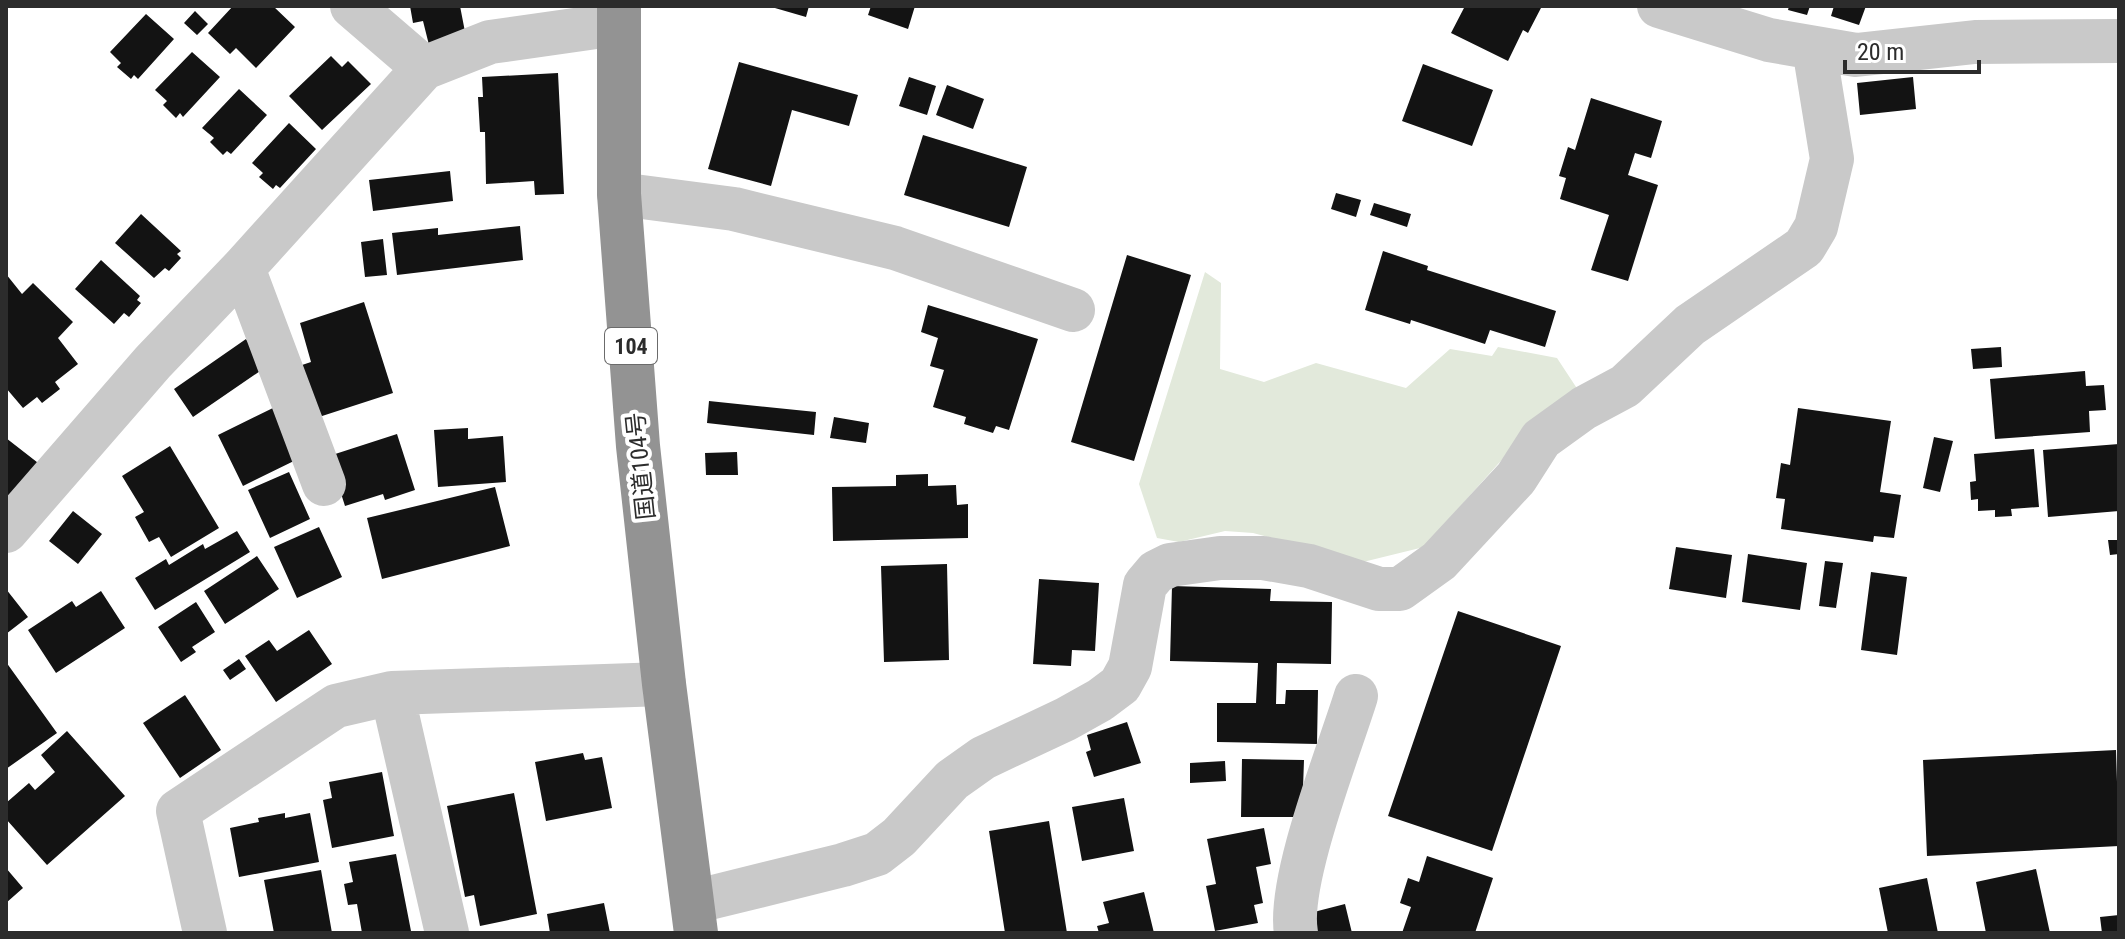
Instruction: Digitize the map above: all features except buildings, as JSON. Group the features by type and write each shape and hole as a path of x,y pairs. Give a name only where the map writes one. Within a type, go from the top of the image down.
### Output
{"highway":[{"name":"国道104号","path":"618,15 619,194 638,446 664,684 696,923"}],"street":[{"path":"352,6 424,68"},
{"path":"1659,6 1769,40 1856,55 1975,42 2119,41"},
{"path":"6,531 153,362 243,268 424,68 490,42 618,15"},
{"path":"696,923 877,854 899,837 952,780 983,758 1066,719 1120,685 1130,667 1145,585 1156,572 1170,565 1220,558 1263,558 1309,566 1379,589 1400,589 1439,561 1516,478 1541,439 1584,408 1625,386 1690,325 1804,247 1816,227 1832,159 1814,48"},
{"path":"619,194 734,209 895,248 1073,310"},
{"path":"243,268 324,484"},
{"path":"205,933 178,811 336,706 392,693 664,684"},
{"path":"392,693 447,933"},
{"path":"1296,933 1293,917 1307,850 1356,696"}],"shaded area":[{"path":"1205,272 1221,283 1220,369 1264,382 1316,363 1406,388 1450,349 1492,356 1498,347 1557,358 1580,393 1531,431 1424,547 1363,562 1253,533 1225,531 1179,542 1157,538 1139,484"}]}
